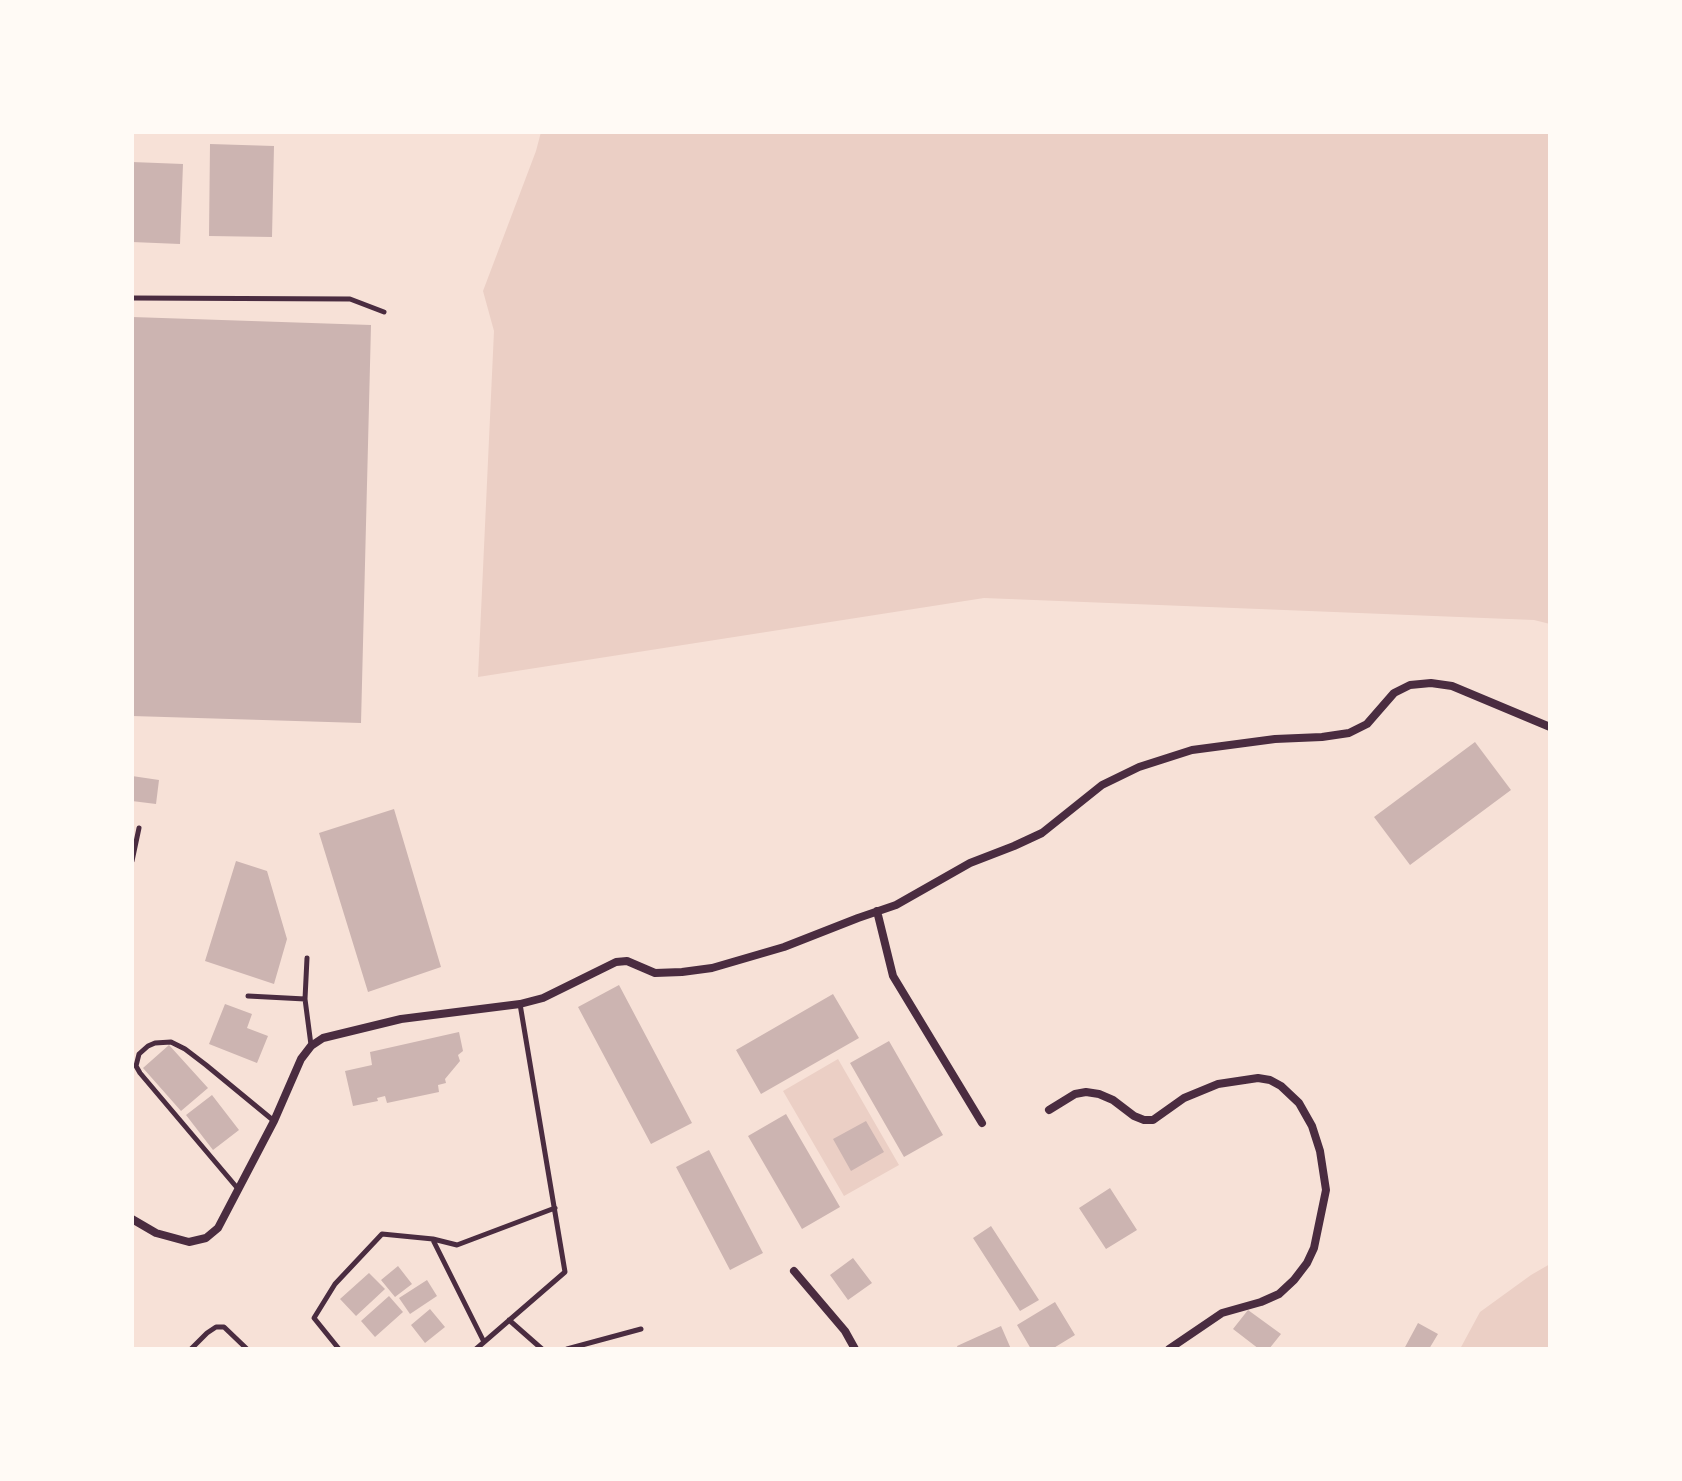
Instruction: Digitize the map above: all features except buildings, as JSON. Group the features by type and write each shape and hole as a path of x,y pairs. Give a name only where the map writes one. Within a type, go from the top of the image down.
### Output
{"street":[{"path":"132,1219 156,1233 189,1242 206,1238 218,1228 274,1121 301,1059 311,1046 323,1038 401,1019 520,1004 543,998 616,962 627,961 655,973 682,972 712,968 784,947 896,905 970,863 1042,833 1102,785 1139,767 1192,750 1349,733 1367,724 1394,693 1410,685 1431,683 1452,686 1550,727"},
{"path":"877,911 893,976 982,1123"},
{"path":"1049,1110 1075,1094 1086,1092 1113,1100 1134,1116 1153,1120 1184,1098 1218,1084 1258,1078 1281,1086 1299,1103 1312,1126 1320,1151 1326,1190 1314,1248 1307,1263 1279,1294 1222,1313 1169,1349"},
{"path":"794,1271 845,1331 855,1349"}],"lane":[{"path":"132,298 350,299 384,312"},
{"path":"132,861 139,828"},
{"path":"307,958 305,999 311,1046"},
{"path":"248,996 305,999"},
{"path":"476,1349 565,1272 520,1004"},
{"path":"239,1190 140,1073 136,1066 139,1054 155,1043 171,1042 206,1065 274,1121"},
{"path":"339,1349 314,1318 335,1284 382,1234 433,1239 457,1245 555,1208"},
{"path":"433,1239 484,1342"},
{"path":"509,1320 542,1349"},
{"path":"191,1349 216,1327 224,1327 247,1349"},
{"path":"567,1349 641,1329"}],"shaded area":[{"path":"541,132 1550,132 1550,624 1534,620 984,598 478,677 494,331 483,291"},
{"path":"838,1059 899,1165 844,1196 783,1091"},
{"path":"1550,1264 1550,1349 1460,1349 1480,1312"}]}
